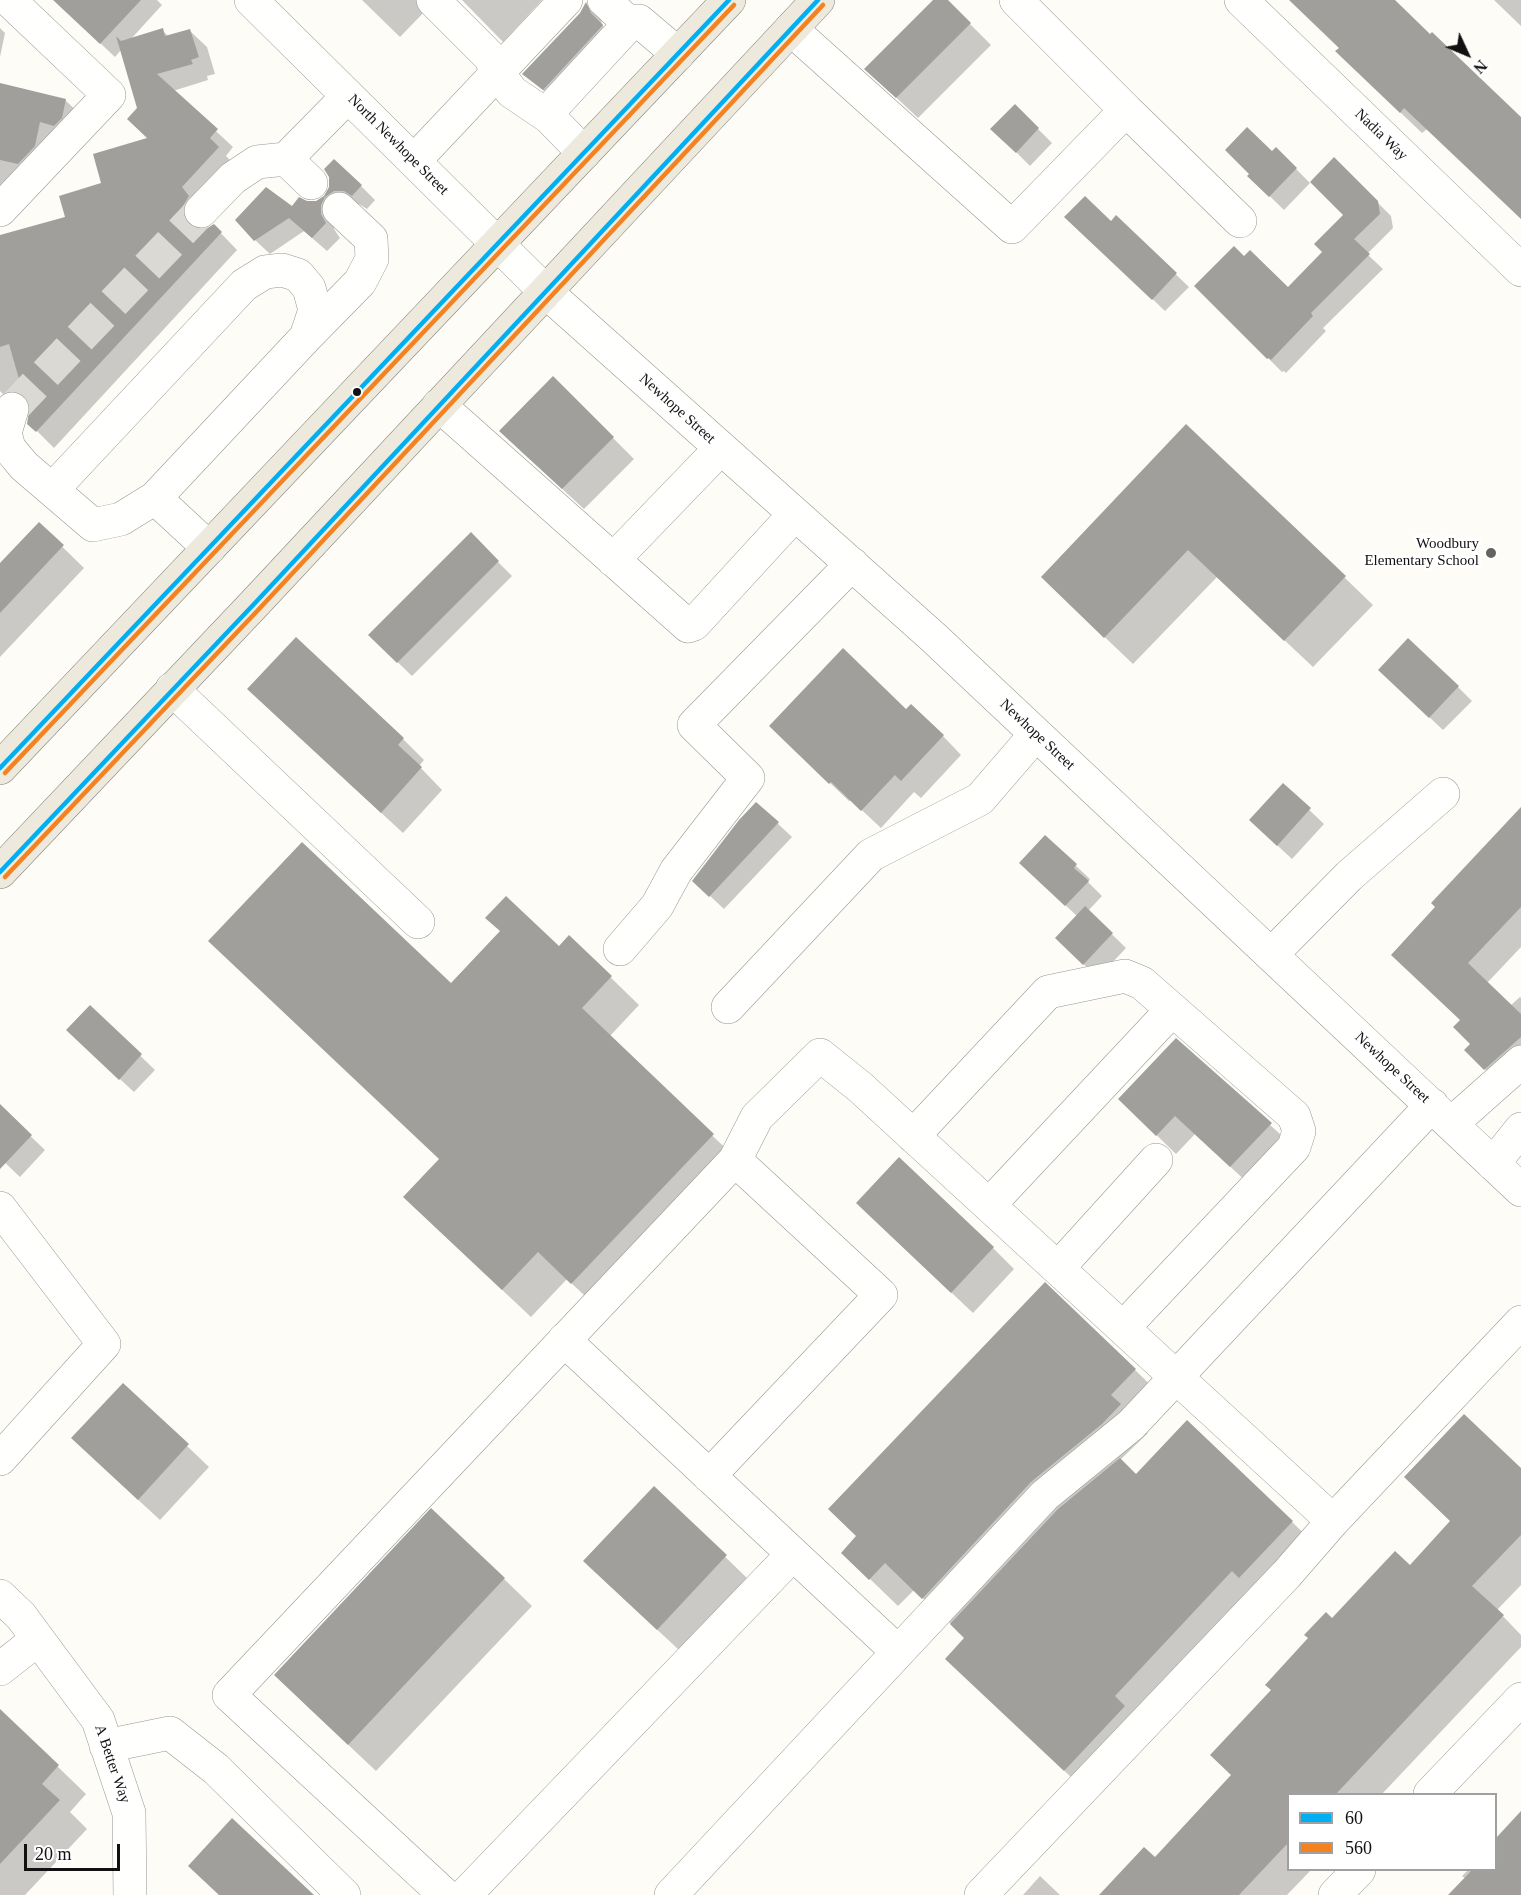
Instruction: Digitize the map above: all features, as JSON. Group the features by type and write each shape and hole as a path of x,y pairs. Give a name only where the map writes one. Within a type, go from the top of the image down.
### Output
{"main road":[{"path":"0,768 729,0"},
{"path":"0,872 818,0"}],"street":[{"path":"0,210 109,95 9,0"},
{"path":"433,0 490,57 497,72 512,93 549,117 584,153"},
{"path":"414,161 566,0"},
{"path":"604,0 630,24"},
{"path":"1016,0 1240,222"},
{"name":"Nadia Way","path":"1240,0 1521,270"},
{"name":"North Newhope Street","path":"264,5 348,96 545,291"},
{"path":"549,117 548,112 632,21 639,21 678,54"},
{"path":"791,29 1012,227 1126,110"},
{"path":"201,211 233,178 257,162 286,159 348,96"},
{"path":"286,159 311,183"},
{"path":"12,409 5,433 9,448 24,466 93,525 121,519 155,498 360,282 372,259 370,239 339,209"},
{"path":"52,490 244,285 258,276 265,272 282,270 298,275 309,288 315,310 306,337"},
{"name":"Newhope Street","path":"545,291 933,637 1521,1190"},
{"path":"439,405 688,626 694,624 795,513"},
{"path":"614,560 721,448"},
{"path":"155,498 209,548"},
{"path":"620,949 657,906 676,871 748,778 694,725 852,564"},
{"path":"172,690 418,922"},
{"path":"728,1007 871,855 980,799 1036,734"},
{"path":"1271,955 1349,876 1443,794"},
{"path":"912,1136 1048,992 1125,976 1142,983 1294,1116 1299,1131 1294,1147 1123,1328"},
{"path":"989,1205 1172,1010"},
{"path":"445,1895 229,1695 735,1160 757,1117 820,1054 860,1087 1333,1521"},
{"path":"671,1895 1045,1495 1131,1425 1176,1376 1441,1115 1521,1062"},
{"path":"1493,1164 1521,1129"},
{"path":"710,1476 881,1295 735,1160"},
{"path":"1058,1268 1156,1160"},
{"path":"0,1208 104,1344 0,1459"},
{"path":"981,1895 1286,1575 1333,1521 1521,1322"},
{"path":"564,1340 898,1652"},
{"path":"465,1895 794,1554"},
{"name":"A Better Way","path":"0,1596 21,1616 98,1720 129,1813 130,1895"},
{"path":"0,1669 38,1639"},
{"path":"1432,1793 1521,1699"},
{"path":"106,1746 170,1733 216,1769 344,1895"},
{"path":"1335,1895 1357,1871"}],"building":[{"path":"53,0 141,0 100,44"},
{"path":"933,0 948,0 971,23 896,98 864,69"},
{"path":"1289,0 1395,0 1430,34 1432,32 1521,117 1521,219 1404,108 1400,113 1335,51 1339,48"},
{"path":"586,2 591,13 603,25 543,90 522,74 580,13"},
{"path":"163,28 165,36 190,29 199,57 191,60 193,64 157,74 218,129 210,138 219,147 182,187 189,196 183,206 183,217 188,225 196,229 206,229 214,224 222,232 36,432 27,424 30,404 25,396 16,391 21,386 9,344 0,347 0,235 65,217 59,196 101,183 93,154 147,138 127,119 137,108 116,36 121,41"},
{"path":"0,83 66,99 62,118 54,126 40,122 35,146 18,164 0,160"},
{"path":"1015,104 1039,128 1016,153 990,129"},
{"path":"1247,127 1272,151 1276,147 1297,168 1269,197 1225,150"},
{"path":"1334,157 1378,201 1380,214 1354,239 1370,254 1311,313 1313,316 1271,360 1267,359 1194,286 1234,246 1244,256 1250,250 1288,287 1322,252 1314,244 1343,215 1310,182"},
{"path":"334,159 362,185 352,196 344,191 334,191 325,197 321,205 321,214 326,223 312,238 289,218 254,241 235,220 266,187 292,206 299,197 307,201 316,201 324,196 329,187 329,177 324,169"},
{"path":"1085,196 1111,221 1116,215 1177,273 1152,300 1064,217"},
{"path":"553,376 614,437 562,489 499,431"},
{"path":"1186,424 1346,576 1284,641 1188,550 1104,638 1041,577"},
{"path":"39,522 64,545 0,613 0,563"},
{"path":"471,532 499,561 397,663 368,635"},
{"path":"296,637 404,738 398,745 422,767 381,813 247,689"},
{"path":"1408,638 1459,686 1429,718 1378,670"},
{"path":"843,648 906,709 911,704 944,735 901,781 895,775 861,811 831,782 829,784 769,726"},
{"path":"1283,783 1311,808 1277,846 1249,820"},
{"path":"756,802 779,822 709,897 692,881 739,820"},
{"path":"1521,807 1521,907 1468,963 1521,1014 1521,1037 1484,1070 1464,1050 1470,1044 1453,1027 1460,1020 1391,955 1435,907 1431,903"},
{"path":"1045,835 1077,864 1074,868 1089,881 1065,906 1019,863"},
{"path":"302,842 451,983 500,931 485,918 506,896 559,946 569,935 612,976 582,1008 714,1134 571,1284 538,1252 502,1290 403,1197 439,1159 208,941"},
{"path":"1085,906 1113,933 1083,965 1055,938"},
{"path":"90,1005 142,1054 119,1080 66,1030"},
{"path":"1176,1038 1272,1123 1230,1167 1175,1116 1156,1136 1118,1099"},
{"path":"0,1104 32,1135 0,1169"},
{"path":"899,1157 994,1247 951,1293 856,1203"},
{"path":"1045,1282 1136,1369 1111,1395 1121,1404 1102,1424 1031,1482 922,1599 885,1563 869,1580 841,1553 856,1536 828,1509"},
{"path":"123,1383 189,1444 138,1500 71,1438"},
{"path":"1464,1414 1521,1468 1521,1535 1472,1586 1504,1615 1337,1793 1287,1793 1287,1844 1239,1895 1099,1895 1144,1847 1155,1857 1231,1775 1210,1755 1271,1690 1265,1685 1308,1638 1304,1635 1326,1612 1332,1618 1395,1551 1410,1565 1450,1521 1404,1477"},
{"path":"1187,1420 1293,1521 1239,1578 1232,1571 1115,1696 1125,1706 1064,1771 945,1659 964,1638 950,1624 1058,1509 1120,1458 1136,1474"},
{"path":"654,1486 727,1555 657,1630 583,1561"},
{"path":"431,1508 505,1578 348,1745 274,1675"},
{"path":"0,1709 59,1765 42,1784 60,1800 0,1864"},
{"path":"1521,1811 1521,1895 1448,1895 1471,1871 1497,1871 1497,1837"},
{"path":"232,1818 314,1895 219,1895 188,1866"}],"tunnel":[{"path":"12,409 201,211"}],"transit line":[{"name":"60","path":"0,768 729,0"},
{"name":"60","path":"0,872 255,603 818,0"},
{"name":"560","path":"5,773 734,5"},
{"name":"560","path":"5,877 260,608 823,5"}],"place":[{"name":"Woodbury Elementary School","path":"1491,553"}]}
